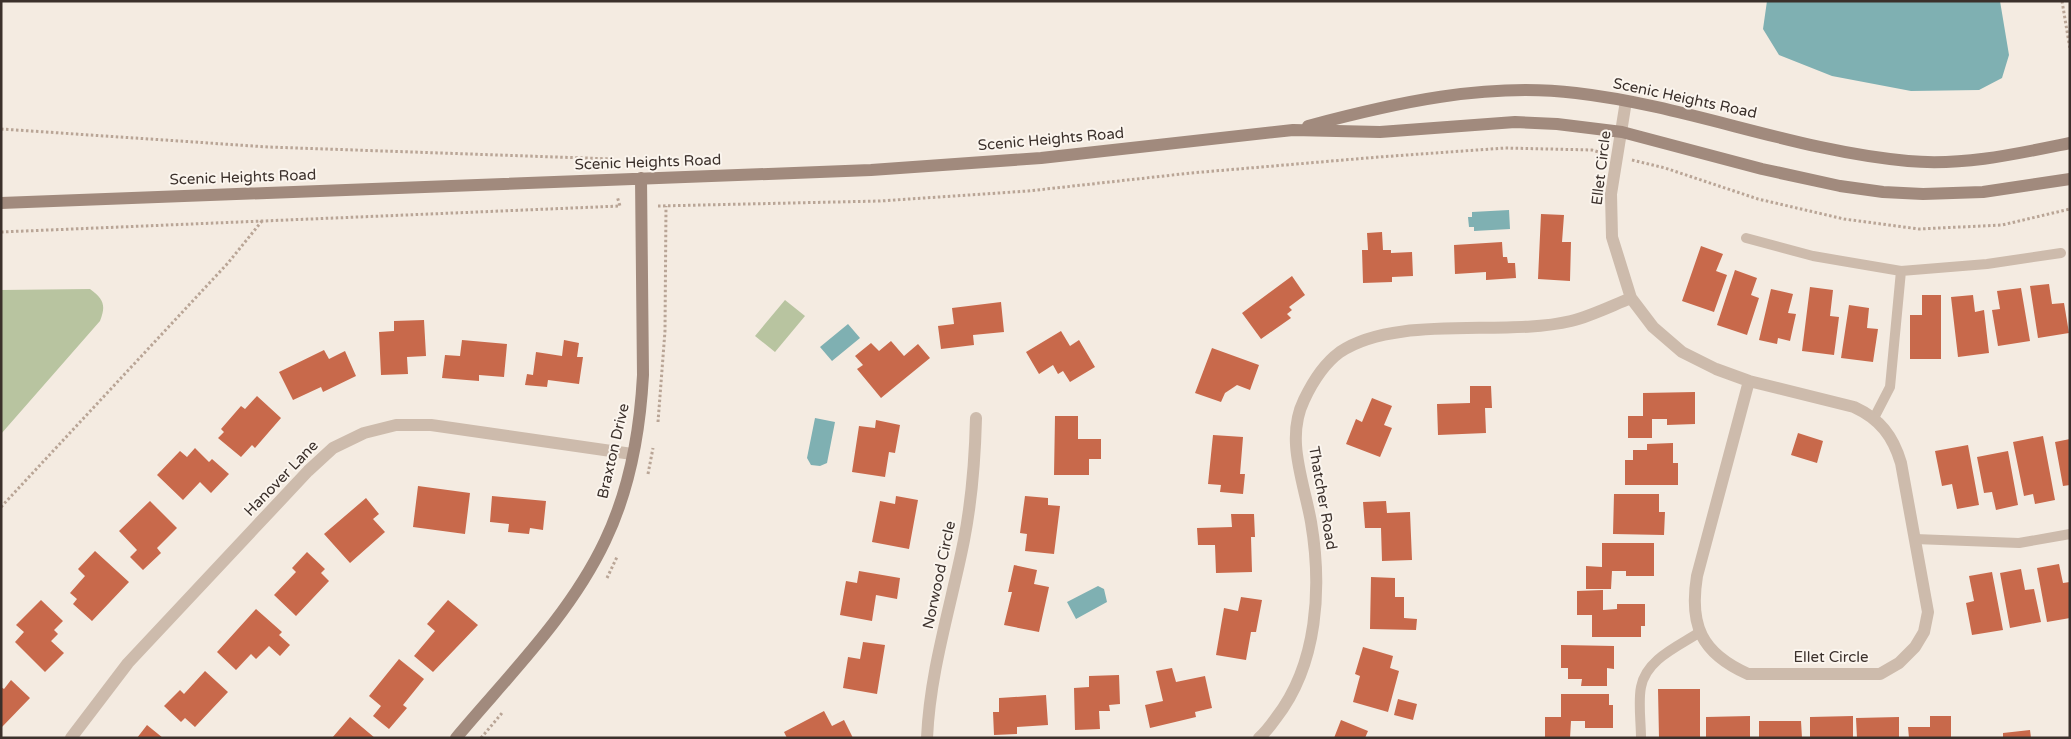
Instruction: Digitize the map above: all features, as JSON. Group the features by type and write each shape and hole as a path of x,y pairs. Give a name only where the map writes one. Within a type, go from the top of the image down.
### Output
{"street":[{"name":"Scenic Heights Road","path":"1293,130 1381,106 1521,89 1576,93 1654,105 1833,149 1908,161 1965,161 2070,143"},
{"name":"Ellet Circle","path":"1626,101 1611,194 1612,237 1631,298 1653,327 1682,352 1716,369 1749,381 1854,407 1874,418 1883,426 1895,442 1901,463 1928,612 1924,632 1914,647 1900,663 1880,674 1748,674 1730,666 1716,656 1695,622 1693,600 1697,576 1749,381"},
{"name":"Scenic Heights Road","path":"1,203 889,169 1040,158 1293,130 1380,132 1515,122 1557,124 1622,132 1675,144 1762,169 1840,186 1883,192 1968,193 2070,179"},
{"name":"Braxton Drive","path":"456,738 524,658 578,588 605,541 624,490 641,406 643,375 641,178"},
{"name":"Thatcher Road","path":"1259,738 1284,708 1299,677 1311,639 1317,600 1317,560 1311,520 1298,461 1296,431 1303,401 1319,374 1340,352 1366,339 1397,332 1533,326 1570,321 1631,298"},
{"name":"Norwood Circle","path":"927,738 928,709 938,652 965,538 974,479 976,418"},
{"name":"Hanover Lane","path":"71,738 128,663 308,471 333,448 364,433 396,425 431,425 632,454"}],"lane":[{"path":"1746,238 1814,256 1901,271 1988,264 2061,253"},
{"path":"1874,418 1890,387 1901,271"},
{"path":"1915,538 2019,543 2070,534"},
{"path":"1641,738 1641,687 1648,669 1662,657 1700,632"}],"path":[{"path":"2062,1 2070,48"},
{"path":"620,206 880,201 998,193 1191,173 1505,148 1592,150 1665,168 1758,199 1844,219 1919,229 2002,225 2070,209"},
{"path":"1,232 262,221 228,263 1,507"}],"green space":[{"path":"90,289 98,296 102,303 103,311 100,321 1,434 1,290"},
{"path":"785,300 805,316 775,352 755,336"}],"water":[{"path":"1767,1 2000,1 2009,55 2002,78 1979,90 1911,91 1832,76 1779,55 1763,29"},
{"path":"1509,210 1510,229 1474,231 1474,227 1469,227 1468,217 1472,217 1472,212"},
{"path":"848,324 860,338 832,361 820,347"},
{"path":"815,418 835,422 827,463 820,466 811,465 807,458"},
{"path":"1098,586 1104,589 1107,602 1076,619 1067,602"}],"building":[{"path":"1541,214 1564,215 1562,242 1571,242 1570,281 1538,279"},
{"path":"1382,232 1383,250 1391,250 1391,253 1412,252 1413,276 1392,277 1392,282 1363,283 1362,250 1368,250 1367,233"},
{"path":"1502,242 1503,257 1507,257 1508,263 1515,263 1516,278 1486,280 1486,272 1455,274 1454,245"},
{"path":"1701,246 1723,254 1716,271 1727,275 1714,312 1682,301"},
{"path":"1735,270 1757,278 1751,295 1759,298 1747,335 1717,325"},
{"path":"1292,276 1305,295 1289,307 1292,310 1287,314 1291,318 1261,339 1242,313"},
{"path":"2049,284 2052,304 2064,303 2069,333 2038,338 2030,286"},
{"path":"1810,287 1833,290 1830,316 1839,317 1834,355 1802,351"},
{"path":"2021,288 2030,341 1998,346 1992,310 2000,309 1997,291"},
{"path":"1771,289 1793,294 1788,313 1796,314 1790,341 1778,338 1777,344 1759,340"},
{"path":"1922,295 1941,295 1941,359 1910,359 1910,315 1922,315"},
{"path":"1973,295 1975,312 1984,310 1989,353 1958,357 1951,297"},
{"path":"1001,302 1004,332 973,335 974,345 941,349 938,326 954,324 952,308"},
{"path":"1849,305 1869,308 1867,328 1878,329 1873,362 1841,358"},
{"path":"424,320 426,356 407,357 408,374 381,375 379,332 394,331 394,321"},
{"path":"1061,331 1070,346 1079,340 1095,367 1070,382 1063,371 1058,374 1053,365 1039,374 1026,352"},
{"path":"462,340 507,344 504,377 479,375 479,381 442,378 445,355 460,356"},
{"path":"564,340 579,343 577,357 583,357 579,384 548,380 547,387 525,385 527,374 533,375 536,352 562,356"},
{"path":"891,341 904,356 918,344 930,358 881,398 857,369 863,365 855,356 871,343 879,351"},
{"path":"1212,348 1259,365 1250,390 1237,385 1225,393 1221,402 1195,393"},
{"path":"324,350 329,359 345,351 356,376 323,392 321,387 293,400 279,372"},
{"path":"1470,386 1491,386 1492,408 1485,408 1486,433 1438,435 1437,404 1470,403"},
{"path":"1695,392 1695,424 1667,425 1667,419 1652,419 1652,438 1628,438 1628,416 1643,416 1643,393"},
{"path":"257,396 281,418 255,448 252,445 241,457 218,438 224,432 221,429 241,406 245,409"},
{"path":"1372,398 1392,406 1384,425 1392,428 1380,457 1346,444 1356,419 1362,422"},
{"path":"1055,416 1078,416 1078,439 1101,439 1101,459 1089,459 1089,475 1054,475"},
{"path":"876,420 900,425 895,453 889,452 885,477 852,472 859,426 875,428"},
{"path":"1798,433 1823,441 1817,463 1791,455"},
{"path":"1213,435 1243,437 1240,474 1245,474 1243,494 1220,492 1221,485 1208,484"},
{"path":"2043,436 2055,500 2035,504 2033,494 2024,496 2013,442"},
{"path":"2070,439 2070,485 2063,486 2055,442"},
{"path":"1673,443 1673,463 1678,463 1678,485 1625,485 1625,460 1633,460 1633,450 1647,450 1647,444"},
{"path":"1968,445 1979,505 1957,509 1952,484 1942,486 1935,451"},
{"path":"195,448 209,462 212,459 229,474 211,493 200,482 183,500 157,475 180,451 187,457"},
{"path":"2008,451 2018,505 1996,510 1992,492 1984,493 1977,457"},
{"path":"418,486 470,493 465,534 413,527"},
{"path":"1614,494 1659,494 1659,512 1665,512 1664,535 1613,534"},
{"path":"492,496 546,501 543,530 530,528 529,534 508,532 509,524 490,522"},
{"path":"896,496 918,500 909,549 872,542 880,501 895,504"},
{"path":"1025,496 1048,498 1048,505 1060,506 1054,554 1025,551 1027,534 1020,533"},
{"path":"366,498 379,514 373,519 385,532 350,563 324,534"},
{"path":"150,501 177,528 157,548 161,553 143,570 130,557 137,550 119,531"},
{"path":"1386,501 1387,513 1410,512 1412,560 1382,561 1381,528 1365,528 1363,502"},
{"path":"1231,514 1254,514 1255,537 1251,537 1252,572 1216,573 1215,545 1198,545 1197,528 1232,527"},
{"path":"1602,543 1654,543 1654,576 1626,576 1626,571 1612,571 1611,589 1586,589 1586,566 1602,567"},
{"path":"95,551 129,582 92,621 73,604 77,599 70,593 85,576 78,569"},
{"path":"307,552 325,569 321,573 329,581 296,616 274,595 296,572 292,568"},
{"path":"2059,564 2063,583 2070,582 2070,618 2047,622 2037,568"},
{"path":"1014,565 1037,570 1034,584 1049,587 1039,632 1004,625 1012,592 1008,592"},
{"path":"2021,569 2025,590 2034,589 2041,622 2010,628 2000,573"},
{"path":"859,571 900,578 897,599 876,595 872,621 840,615 846,581 857,583"},
{"path":"1992,572 2003,630 1972,635 1966,603 1974,601 1969,576"},
{"path":"1371,577 1395,578 1395,597 1404,597 1404,618 1417,619 1416,630 1370,629"},
{"path":"1603,590 1603,610 1617,609 1617,604 1645,604 1645,626 1641,626 1641,637 1592,637 1592,615 1577,615 1577,591"},
{"path":"1241,597 1262,600 1256,632 1251,632 1246,660 1216,655 1224,608 1238,611"},
{"path":"41,600 63,621 54,630 58,634 51,641 64,653 45,672 15,642 24,632 16,625"},
{"path":"448,600 478,625 433,672 414,656 435,631 427,624"},
{"path":"256,609 282,632 279,635 290,645 280,656 269,646 256,659 251,654 236,670 217,652"},
{"path":"863,642 885,645 877,694 843,688 848,657 860,659"},
{"path":"1561,645 1614,646 1614,669 1607,668 1607,686 1581,686 1582,679 1568,679 1568,668 1561,668"},
{"path":"1363,647 1393,656 1390,668 1399,671 1388,712 1353,702 1360,676 1355,674"},
{"path":"399,659 424,679 403,705 407,708 389,729 373,716 381,706 369,696"},
{"path":"1172,668 1176,682 1205,676 1212,708 1195,712 1196,717 1150,728 1145,705 1163,701 1156,671"},
{"path":"205,671 228,692 195,727 185,718 181,722 164,706 180,690 184,694"},
{"path":"1119,675 1120,704 1109,705 1110,711 1099,711 1100,729 1075,730 1074,688 1089,687 1089,676"},
{"path":"11,680 30,698 1,728 1,687 4,689"},
{"path":"1658,689 1700,689 1700,738 1659,738"},
{"path":"1561,694 1609,694 1609,705 1613,705 1613,728 1585,728 1585,721 1571,721 1570,738 1545,738 1545,717 1561,717"},
{"path":"1046,695 1048,725 1017,727 1017,734 994,735 993,712 999,712 999,698"},
{"path":"1398,699 1417,704 1413,720 1394,715"},
{"path":"824,711 832,726 844,720 853,738 787,738 784,732"},
{"path":"1750,716 1750,738 1706,738 1706,717"},
{"path":"1853,716 1853,738 1810,738 1810,717"},
{"path":"1930,716 1951,716 1951,738 1909,738 1908,727 1930,727"},
{"path":"350,717 375,738 332,738"},
{"path":"1899,717 1899,738 1857,738 1856,718"},
{"path":"1341,720 1368,731 1365,738 1334,738"},
{"path":"1759,721 1801,721 1802,738 1759,738"},
{"path":"147,725 163,738 137,738"},
{"path":"2030,730 2031,738 2003,738 2003,733"}]}
